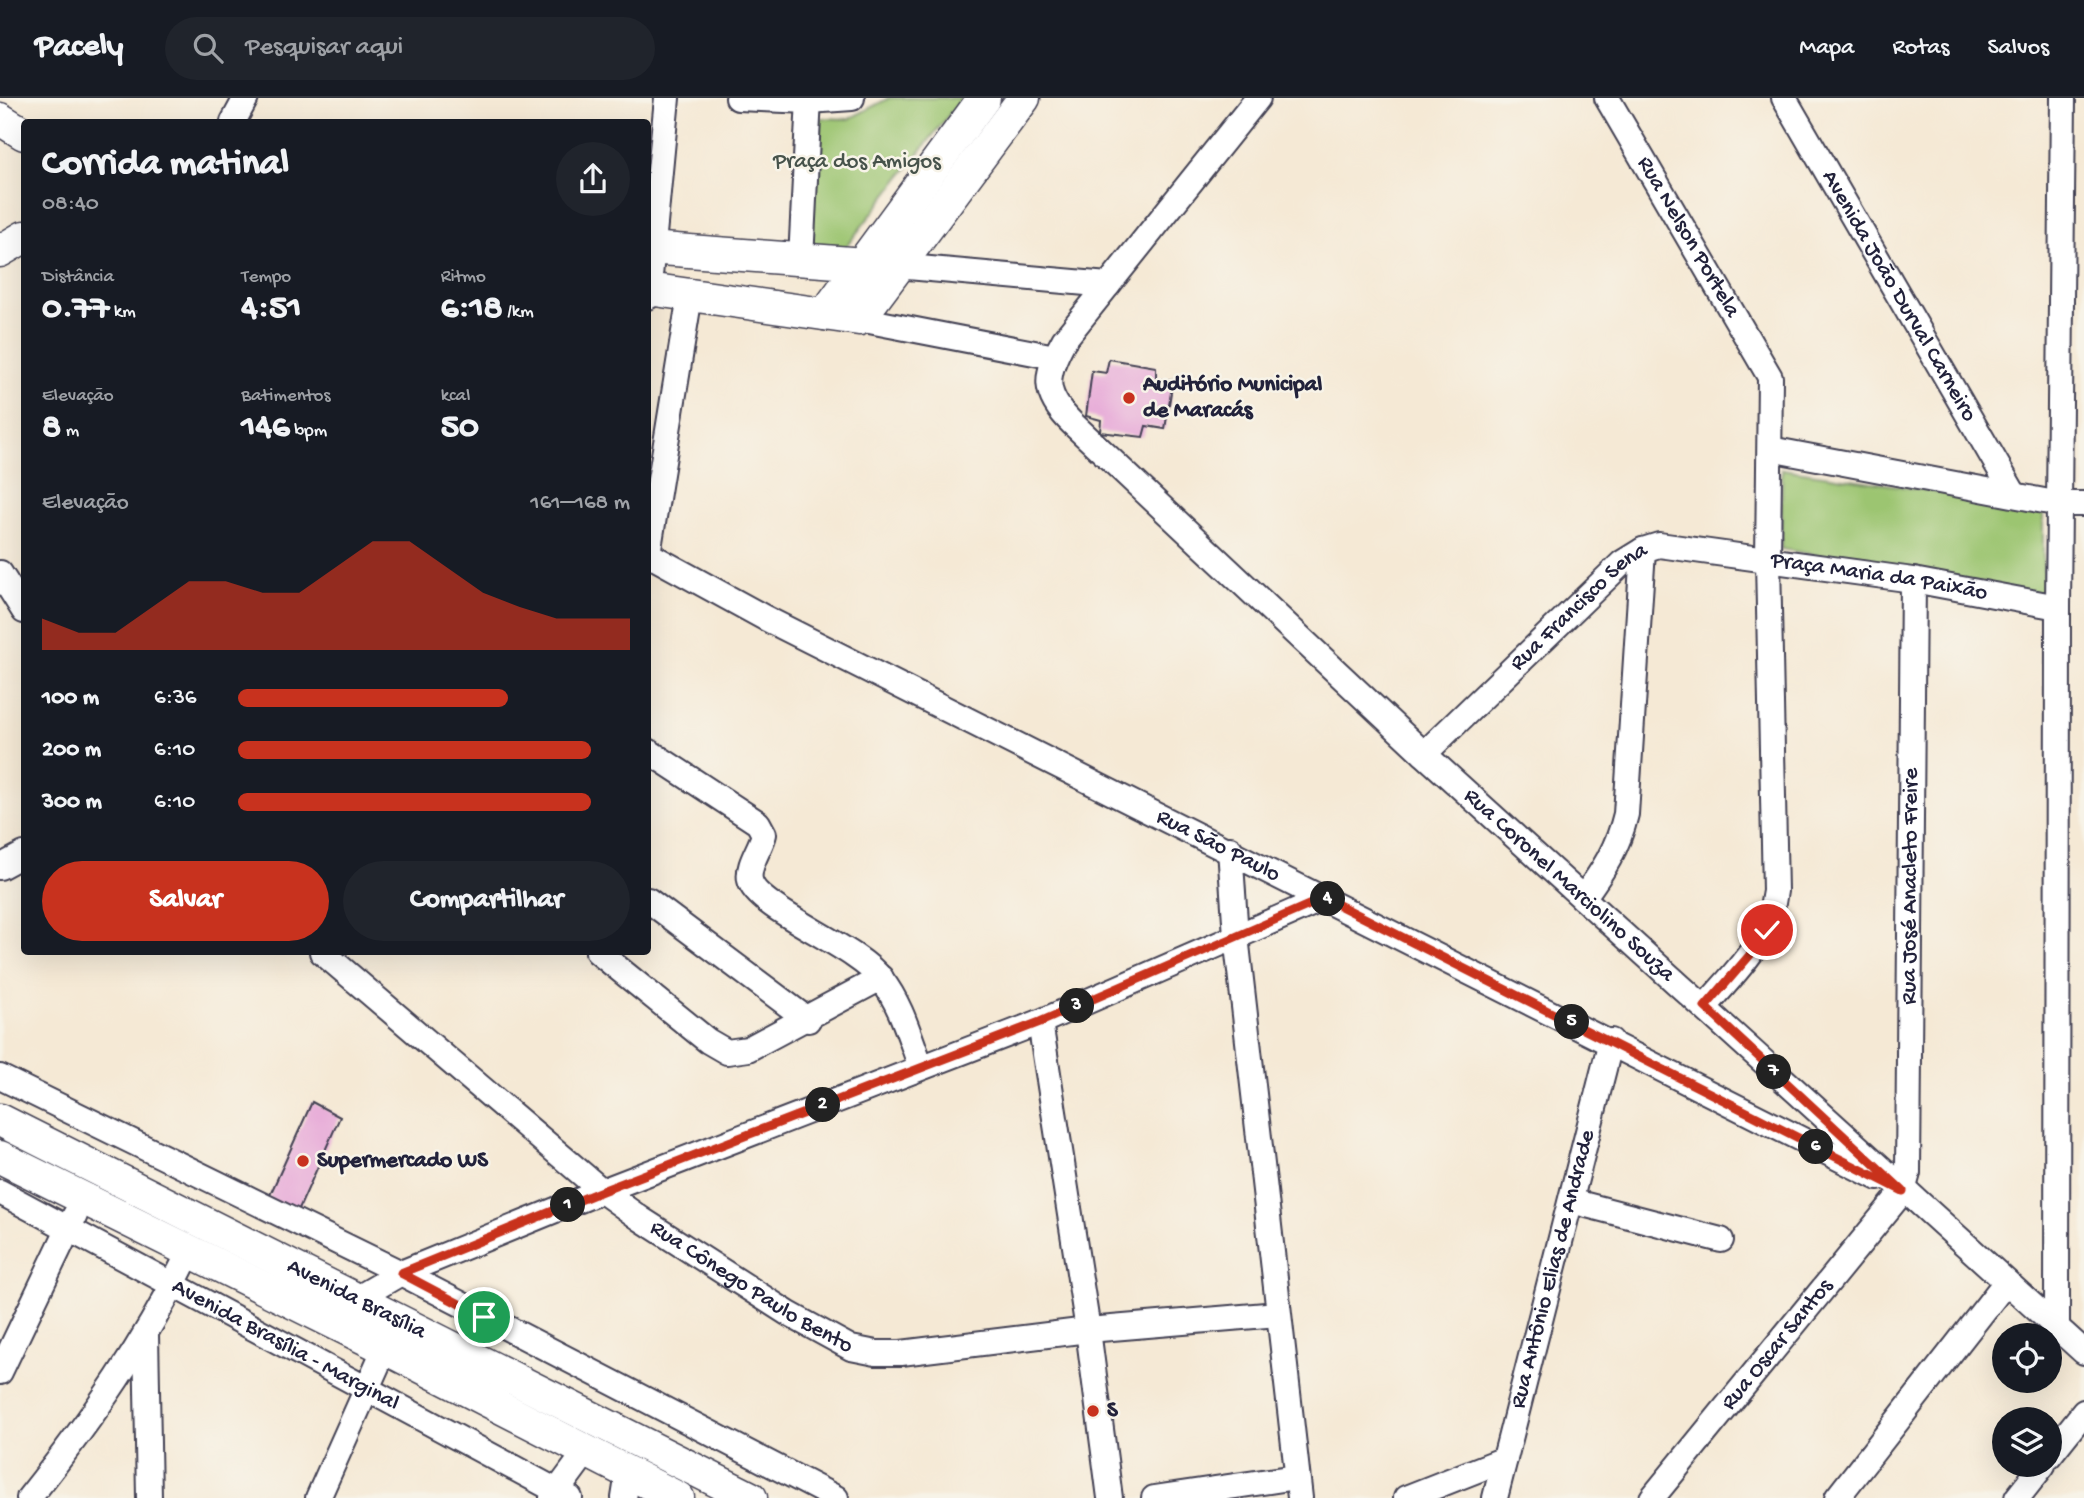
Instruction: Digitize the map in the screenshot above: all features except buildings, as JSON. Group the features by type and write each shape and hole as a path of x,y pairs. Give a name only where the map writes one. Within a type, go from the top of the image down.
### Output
{"main road":[{"path":"825,314 984,98"},
{"path":"651,292 690,295 859,319 1024,98"},
{"path":"0,119 21,132"},
{"path":"0,251 21,239"},
{"path":"651,248 897,266"},
{"name":"Avenida Brasília","path":"0,1120 747,1497"},
{"name":"Avenida Brasília","path":"0,1157 385,1348 586,1452 626,1486 678,1498"}],"street":[{"path":"235,119 246,98"},
{"path":"651,248 667,98"},
{"path":"738,98 852,98"},
{"path":"859,319 1055,357 1084,314 1258,98"},
{"name":"Rua Nelson Portela","path":"1607,98 1770,377"},
{"name":"Avenida João Durval Carneiro","path":"1784,98 2014,494"},
{"path":"2057,1323 2058,607 2072,504 2063,98"},
{"path":"801,260 809,100"},
{"path":"897,266 1108,285"},
{"path":"651,536 690,295"},
{"name":"Rua Coronel Marciolino Souza","path":"1055,357 1049,375 1049,389 1052,401 1059,411 1424,754 2051,1323"},
{"name":"Praça Maria da Paixão","path":"1770,377 1768,561 1913,580 2058,607"},
{"path":"1770,449 2072,504"},
{"name":"Rua Francisco Sena","path":"1424,754 1603,580 1643,550 1674,546 1768,561"},
{"path":"1583,898 1610,860 1620,839 1626,814 1643,550"},
{"name":"Rua São Paulo","path":"651,556 765,618 1230,849 1903,1191"},
{"path":"1705,1007 1756,948 1772,913 1775,891 1768,561"},
{"path":"0,573 21,606"},
{"name":"Rua José Anacleto Freire","path":"1903,1191 1908,1173 1913,580"},
{"path":"651,753 758,823 764,834 750,872 754,888 771,905 863,960 881,978 894,999 920,1068"},
{"path":"1154,1498 1298,1488 1236,936 1230,849"},
{"path":"0,867 21,856"},
{"path":"356,1299 401,1273 602,1191 1040,1022 1325,898"},
{"path":"651,902 808,1020"},
{"name":"Rua Cônego Paulo Bento","path":"326,955 602,1191 731,1278 851,1348 876,1353 901,1353 1088,1330 1278,1314"},
{"path":"602,955 708,1041 726,1052 748,1049 808,1020 881,978"},
{"path":"1040,1022 1088,1330 1110,1498"},
{"name":"Rua Antônio Elias de Andrade","path":"1495,1498 1611,1041"},
{"path":"0,1077 401,1273 649,1404 836,1498"},
{"name":"Rua Oscar Santos","path":"1652,1498 1903,1191"},
{"name":"Avenida Brasília - Marginal","path":"0,1192 560,1496"},
{"path":"0,1372 84,1198"},
{"path":"1571,1201 1721,1240"},
{"path":"29,1498 105,1399 146,1333 190,1250"},
{"path":"1837,1498 2006,1282"},
{"name":"Rua Coronel Marciolino Souza","path":"2062,1332 2084,1352"},
{"path":"146,1333 149,1498"},
{"path":"318,1498 385,1348"},
{"path":"632,1438 649,1404"},
{"path":"2062,1440 2084,1412"},
{"path":"560,1496 586,1452"},
{"path":"1406,1498 1505,1459"},
{"path":"2017,1498 2034,1477"}],"green space":[{"name":"Praça dos Amigos","path":"889,98 962,98 841,253 806,257 815,124 822,118 849,119"},
{"path":"1782,469 2043,507 2043,594 1781,549"}],"place":[{"name":"Auditório Municipal de Maracás","path":"1129,398"},
{"name":"Supermercado WS","path":"303,1161"},
{"name":"S","path":"1093,1411"}],"route":[{"path":"484,1317 401,1273 602,1191 1040,1022 1325,898 1903,1191 1705,1007 1756,948 1767,930"}]}
